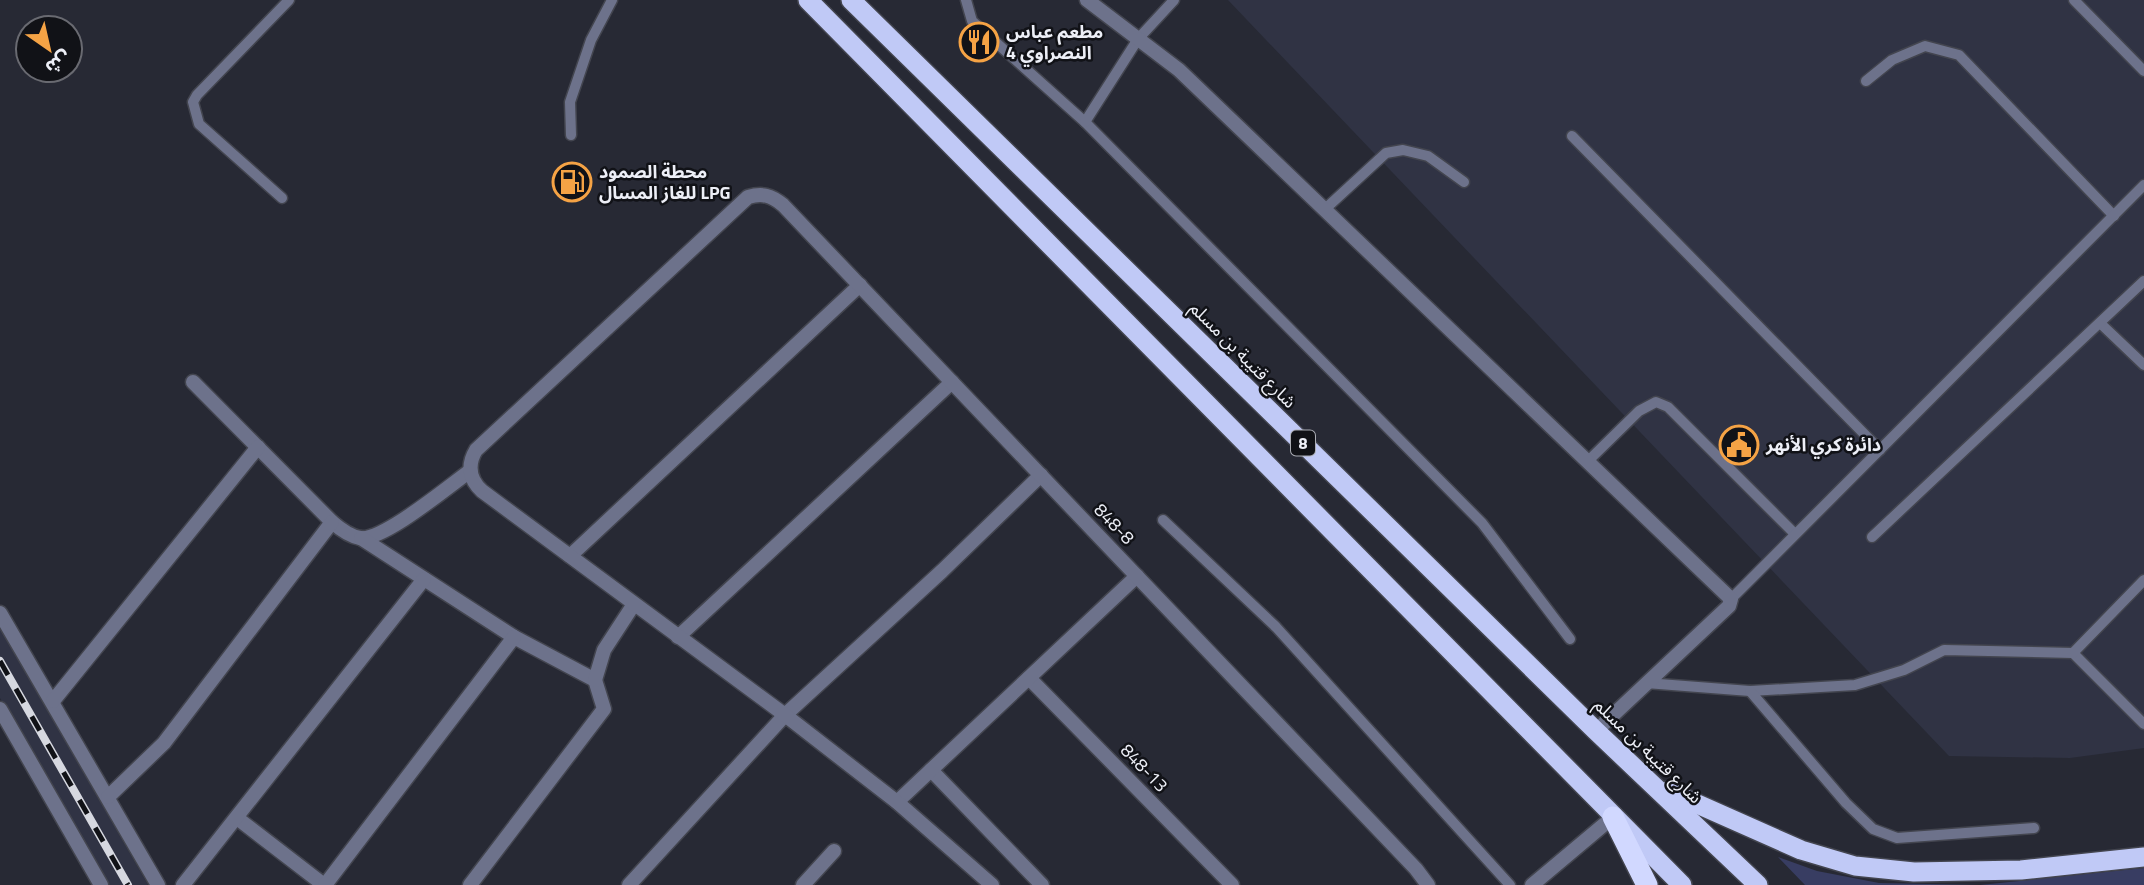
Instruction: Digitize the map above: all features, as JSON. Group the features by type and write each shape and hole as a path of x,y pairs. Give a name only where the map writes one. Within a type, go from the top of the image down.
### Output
{"highway":[{"name":"8","path":"808,0 1682,885"},
{"name":"شارع قتيبة بن مسلم","path":"851,0 1596,731 1758,885"},
{"path":"1647,780 1685,800 1801,850 1855,866 1914,872 2021,870 2144,857"},
{"path":"1613,817 1647,885"}],"street":[{"path":"1087,0 1179,70 1731,599 1729,606 1596,731"},
{"name":"848-8","path":"470,471 472,456 476,450 720,222 748,197 766,195 783,205 860,285 1416,869 1428,885"},
{"path":"570,556 860,285"},
{"path":"193,382 345,533 361,538 514,637 595,680"},
{"path":"678,637 953,382"},
{"path":"53,701 258,447"},
{"path":"361,538 382,533 470,471 482,491 785,715 897,802 992,885"},
{"path":"629,885 785,715 942,571 1041,475"},
{"path":"108,797 164,743 332,522"},
{"path":"897,802 1138,576"},
{"path":"183,885 424,579"},
{"path":"470,885 604,709 595,680 604,650 634,604"},
{"path":"0,612 158,885"},
{"path":"237,818 325,885 514,637"},
{"name":"848-13","path":"1029,678 1232,885"},
{"path":"0,709 5,731 101,885"},
{"path":"932,769 1042,885"},
{"path":"1531,885 1613,817"},
{"path":"803,885 834,851"}],"lane":[{"path":"282,198 199,124 193,103 197,95 289,0"},
{"path":"571,135 569,102 591,40 611,0"},
{"path":"966,0 972,22 1085,122 1482,523 1570,639"},
{"path":"1085,122 1138,39 1174,0"},
{"path":"2074,0 2144,71"},
{"path":"1866,81 1892,60 1925,46 1959,55 2114,216"},
{"path":"1572,136 1880,450"},
{"path":"1324,210 1386,153 1403,150 1428,156 1464,182"},
{"path":"1731,599 2144,185"},
{"path":"1872,537 2144,281"},
{"path":"2100,323 2144,365"},
{"path":"1587,462 1640,411 1656,402 1668,407 1795,534"},
{"path":"1163,520 1276,627 1510,885"},
{"path":"2073,653 2144,580"},
{"path":"1646,683 1750,691 1855,685 1903,670 1944,650 2073,653 2144,724"},
{"path":"1750,691 1846,803 1873,829 1896,838 2034,828"}],"shaded area":[{"path":"1228,0 2144,0 2144,748 2070,758 1949,756"},
{"path":"0,627 148,885 108,885 37,764 0,698"},
{"path":"1778,857 1817,871 1879,883 1980,885 1805,885"},
{"path":"2144,868 2144,885 1980,885"}],"railway":[{"path":"0,661 128,885"}],"place":[{"name":"مطعم عباس النصراوي 4","path":"979,42"},
{"name":"محطة الصمود للغاز المسال LPG","path":"572,182"},
{"name":"دائرة كري الأنهر","path":"1739,445"}]}
